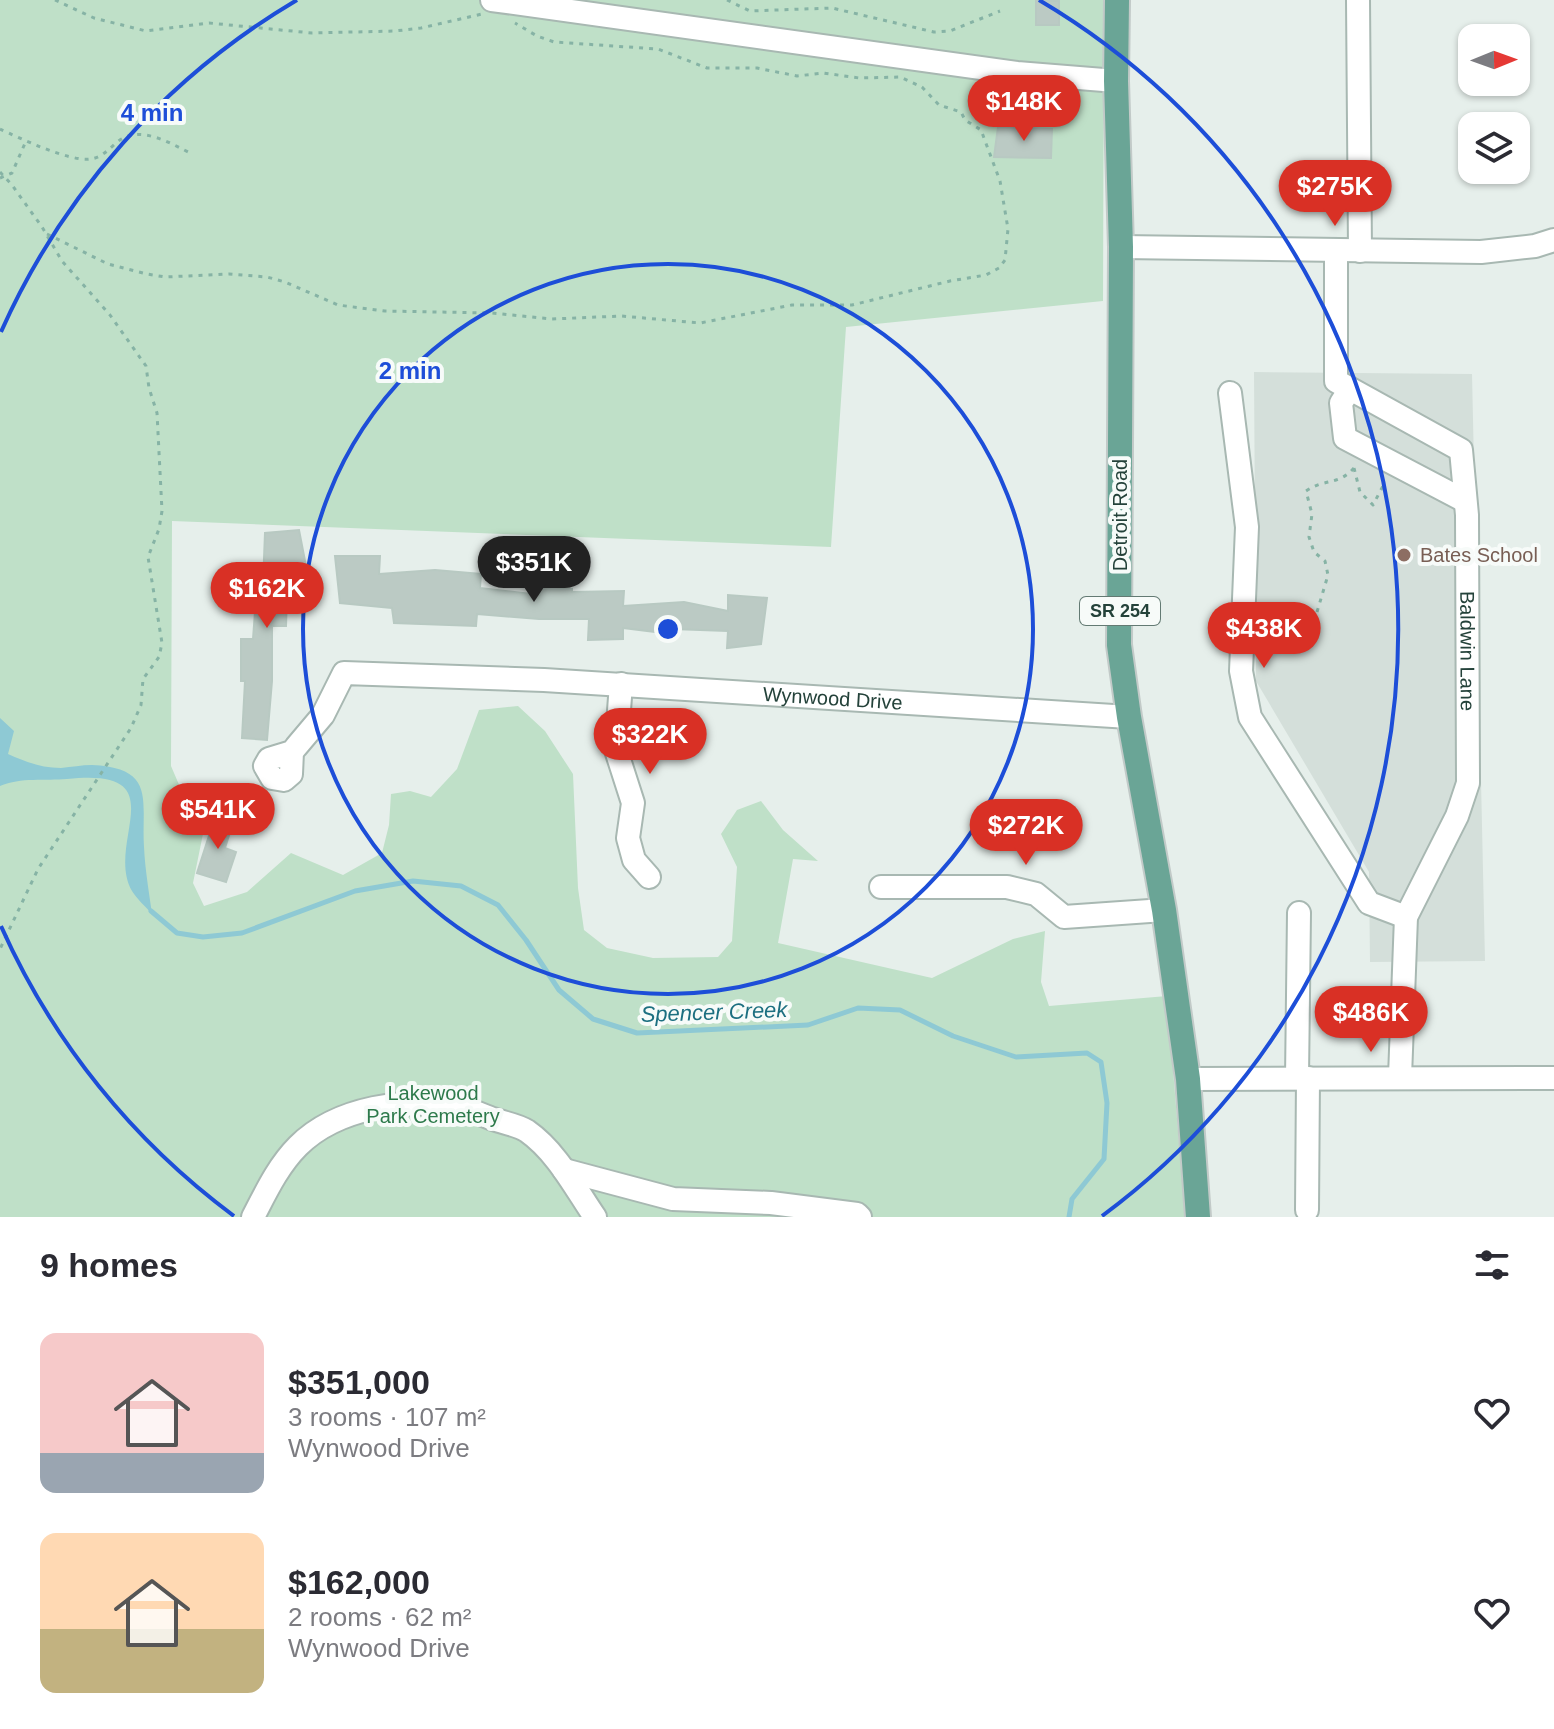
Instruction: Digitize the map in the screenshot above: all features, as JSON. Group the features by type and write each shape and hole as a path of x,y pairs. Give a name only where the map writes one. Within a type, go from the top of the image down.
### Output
{"main road":[{"name":"Detroit Road","path":"1117,0 1121,247 1119,645 1164,910 1188,1079 1198,1217"}],"street":[{"path":"1358,0 1360,251"},
{"path":"489,7 1029,74 1116,81"},
{"path":"1121,247 1481,252 1535,246 1554,240"},
{"path":"1336,251 1336,381 1350,389 1341,403 1345,438 1465,501"},
{"name":"Baldwin Lane","path":"1350,389 1461,450 1465,501 1468,783 1457,816 1406,917 1400,1077"},
{"path":"1230,393 1247,527 1241,671 1250,717 1369,903 1406,917"},
{"name":"Wynwood Drive","path":"292,752 323,715 344,673 621,684 1129,717"},
{"path":"621,684 616,750 633,803 628,838 634,860 649,877"},
{"path":"881,887 1007,887 1036,894 1064,917 1164,910"},
{"path":"1299,913 1307,1210"},
{"path":"1188,1079 1554,1078"},
{"path":"253,1217 280,1168 300,1144 327,1124 387,1106 426,1104 460,1107 526,1131 556,1159 595,1217"},
{"path":"564,1170 673,1199 771,1203 857,1214 860,1217"}],"path":[{"path":"55,0 94,18 146,31 203,23 312,33 395,31 489,7"},
{"path":"727,0 750,11 804,7 842,9 934,32 950,31 1000,11"},
{"path":"47,234 100,261 136,272 159,276 205,273 267,277 342,306 552,319 621,316 692,323 720,321 792,305 838,307 869,302 986,275 999,268 1005,260 1008,239 1005,207 996,170 981,130 965,120 961,112 939,105 915,82 900,77 859,78 823,73 797,76 757,68 707,68 658,49 554,42 510,20"},
{"path":"0,129 76,158 89,159 103,154 123,137 143,134 192,154"},
{"path":"14,188 15,169 26,141"},
{"path":"3,178 15,169"},
{"path":"0,172 47,234 68,269 102,306 146,366 149,388 157,408 162,518 148,557 162,643 159,657 143,679 139,711 120,746 31,882 0,949"},
{"path":"1317,612 1328,575 1325,561 1314,552 1309,537 1312,514 1306,491 1319,483 1345,478 1354,468 1360,492 1373,505 1384,484"}],"shaded area":[{"path":"1254,372 1472,374 1485,961 1370,962 1369,872 1256,681"}],"green space":[{"name":"Lakewood Park Cemetery","path":"0,0 1104,0 1103,301 846,327 831,547 172,521 171,766 204,829 193,883 204,906 247,892 291,853 343,875 382,853 389,825 391,794 410,791 431,797 457,769 479,710 518,706 545,731 573,774 578,888 584,930 607,948 653,958 718,957 732,941 737,867 721,834 737,810 761,801 783,830 818,861 793,859 778,943 932,978 1013,939 1045,931 1041,982 1049,1006 1167,996 1185,1217 0,1217"}],"water":[{"path":"0,718 14,731 8,754 47,767 113,767 136,780 143,802 152,914 132,891 126,872 131,812 129,796 120,785 101,778 25,780 0,786"}],"building":[{"path":"1036,0 1059,1 1059,25 1036,25"},
{"path":"998,127 1052,129 1051,158 994,157"},
{"path":"299,530 306,566 288,565 286,626 272,626 272,681 267,740 242,738 245,681 241,681 241,639 253,639 257,584 263,584 265,533"},
{"path":"335,556 380,556 379,574 435,570 481,574 480,588 540,595 540,585 572,589 572,592 624,591 623,606 684,602 728,611 728,595 767,598 761,644 727,648 728,631 672,629 672,634 623,628 623,639 588,640 589,619 477,614 476,626 394,623 392,608 340,603"},
{"path":"216,814 231,819 225,848 236,852 226,882 197,873"}],"waterway":[{"name":"Spencer Creek","path":"151,911 177,933 203,937 242,933 355,891 413,881 461,886 498,905 559,990 593,1019 637,1033 808,1025 858,1008 900,1010 953,1036 1016,1057 1087,1053 1101,1062 1107,1103 1104,1159 1072,1199 1069,1217"}],"place":[{"name":"Bates School","path":"1404,555"}]}
